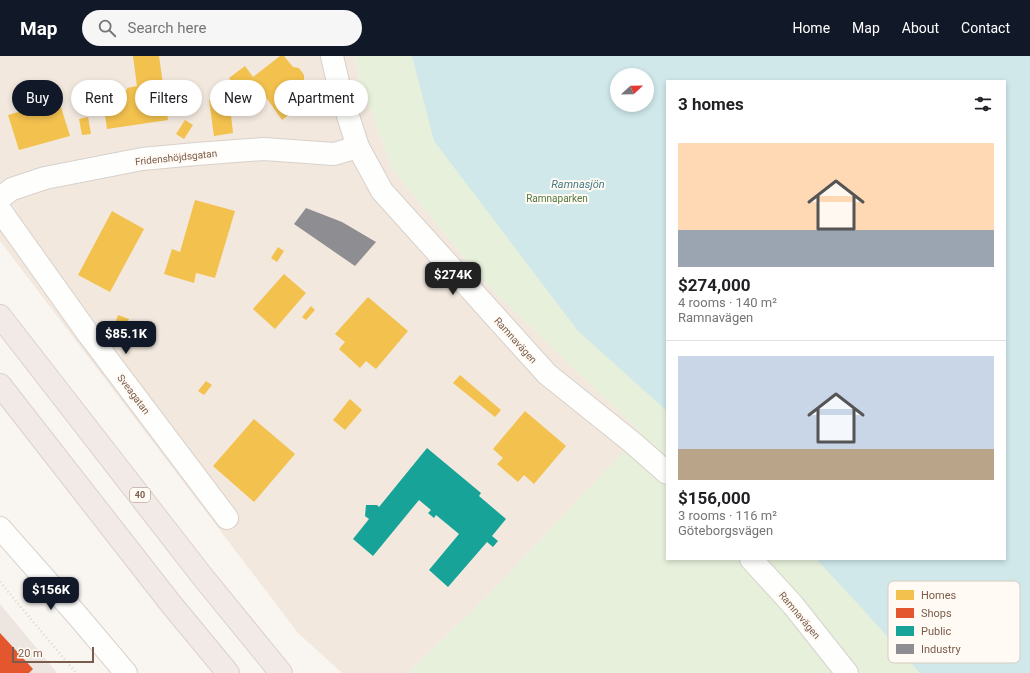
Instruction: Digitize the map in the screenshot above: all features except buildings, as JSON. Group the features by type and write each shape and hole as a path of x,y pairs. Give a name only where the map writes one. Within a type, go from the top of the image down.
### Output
{"highway":[{"name":"40","path":"0,316 202,576 281,673"},
{"path":"0,385 171,604 228,673"}],"street":[{"name":"Ramnavägen","path":"332,56 340,90 358,147 382,191 547,374 633,443 666,473"},
{"name":"Fridenshöjdsgatan","path":"0,198 12,189 44,178 142,159 264,149 334,154 358,147"},
{"name":"Sveagatan","path":"0,210 88,335 227,518"},
{"path":"0,528 126,673"},
{"name":"Ramnavägen","path":"752,560 793,605 847,673"}],"path":[{"path":"0,582 76,673"}],"shaded area":[{"path":"0,56 354,56 360,80 274,80 274,116 368,116 368,103 393,170 482,280 642,433 491,592 408,673 342,673 298,633 0,241"},
{"path":"0,604 57,673 0,673"}],"green space":[{"name":"Ramnaparken","path":"354,56 1030,56 1030,673 408,673 491,592 641,433 482,280 393,170 368,103 368,80 360,80"}],"water":[{"name":"Ramnasjön","path":"412,56 1030,56 1030,673 920,673 911,663 1020,663 1020,581 888,581 888,637 817,560 1006,560 1006,80 666,80 666,410 578,331 434,141"}]}
